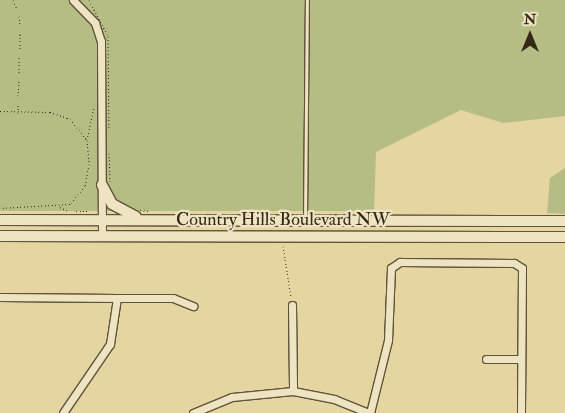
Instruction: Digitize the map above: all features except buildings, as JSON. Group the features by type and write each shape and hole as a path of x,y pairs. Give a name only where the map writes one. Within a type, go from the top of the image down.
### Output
{"main road":[{"path":"106,187 112,204 144,220"},
{"name":"Country Hills Boulevard NW","path":"0,220 565,221"},
{"name":"Country Hills Boulevard NW","path":"0,236 565,237"}],"street":[{"path":"73,0 95,23 102,41 101,91 106,187 102,236"},
{"path":"193,413 232,397 293,391 334,399 370,413 388,340 390,268 400,262 514,263 522,268 521,413"},
{"path":"0,297 173,298 192,306"},
{"path":"63,413 110,344 117,298"},
{"path":"292,304 293,391"},
{"path":"486,359 521,359"}],"lane":[{"path":"305,220 307,0"}],"path":[{"path":"13,0 17,9"},
{"path":"89,0 108,36 109,130"},
{"path":"19,16 20,26"},
{"path":"20,34 20,50"},
{"path":"19,57 19,73"},
{"path":"18,96 19,81"},
{"path":"59,207 76,199 85,186 90,120 101,91"},
{"path":"18,104 18,114"},
{"path":"0,111 18,114 57,113 74,122 88,140"},
{"path":"106,187 109,149"},
{"path":"0,208 59,207 88,212"},
{"path":"283,246 292,304"}],"green space":[{"path":"0,0 565,0 565,116 503,123 461,110 376,152 374,211 0,211"},
{"path":"565,168 565,214 547,213 550,178"}]}
